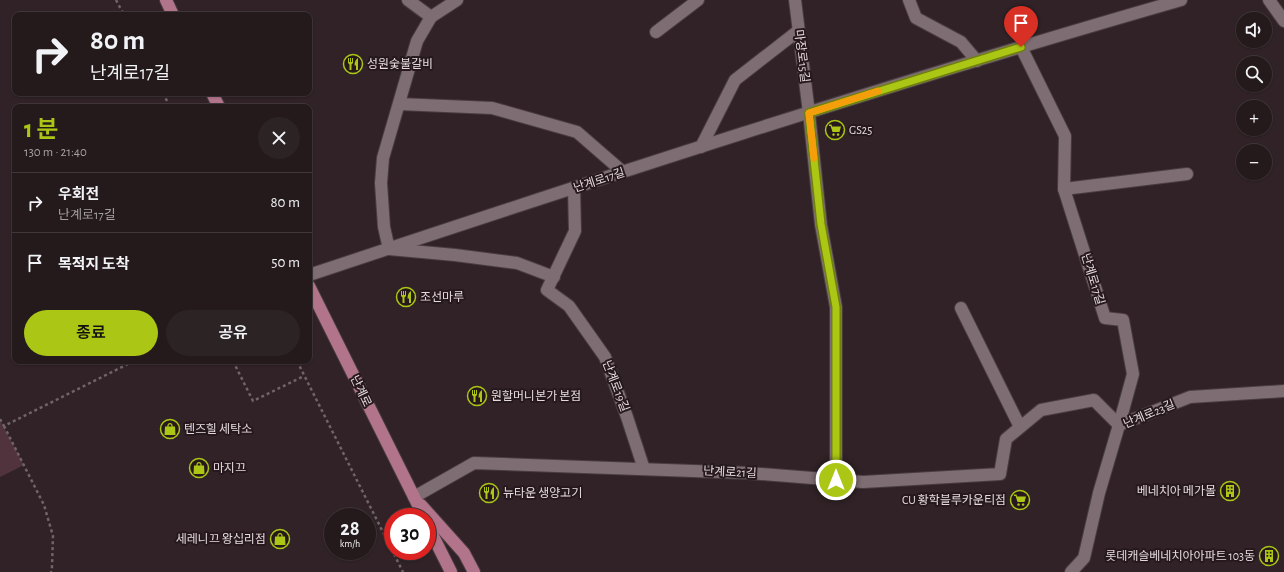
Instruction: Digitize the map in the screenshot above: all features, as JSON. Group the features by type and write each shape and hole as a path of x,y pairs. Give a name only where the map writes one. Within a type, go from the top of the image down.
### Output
{"main road":[{"path":"166,0 172,12"},
{"name":"난계로","path":"312,292 420,508"},
{"name":"난계로","path":"414,496 464,553 474,572"},
{"path":"436,542 451,572"}],"street":[{"path":"408,0 431,17"},
{"path":"457,0 431,17 417,40 400,104 383,158 381,182 384,227 389,249 455,255 516,263 554,277"},
{"path":"656,32 698,0"},
{"name":"마장로15길","path":"795,0 809,113"},
{"path":"909,0 916,18 961,42 977,61"},
{"name":"난계로17길","path":"312,274 701,147 1021,47 1181,0"},
{"path":"1269,0 1284,21"},
{"path":"701,147 736,80 798,31"},
{"name":"난계로17길","path":"1021,47 1065,136 1064,189 1105,318 1123,320 1133,374 1119,425"},
{"path":"400,104 492,108 577,132 623,172"},
{"path":"809,113 821,224 836,307 836,480"},
{"path":"1064,189 1187,174"},
{"name":"난계로19길","path":"574,188 575,231 547,290 569,306 605,357 644,468"},
{"path":"961,308 1020,427"},
{"name":"난계로23길","path":"1071,572 1084,558 1099,493 1119,425 1190,397 1284,391"},
{"name":"난계로21길","path":"414,496 474,463 644,468 748,473 863,482 1000,474 1006,439 1041,410 1094,400 1119,425"}],"path":[{"path":"116,0 122,12"},
{"path":"4,426 128,364"},
{"path":"235,364 254,401 304,376"},
{"path":"298,364 403,572"},
{"path":"0,419 44,505 53,536 51,572"}],"shaded area":[{"path":"0,420 24,465 0,477"}],"slow traffic":[{"path":"814,158 809,113 878,91"}],"place":[{"name":"성원숯불갈비","path":"353,64"},
{"name":"GS25","path":"835,130"},
{"name":"조선마루","path":"406,297"},
{"name":"원할머니본가 본점","path":"477,396"},
{"name":"텐즈힐 세탁소","path":"170,429"},
{"name":"마지끄","path":"199,468"},
{"name":"베네치아 메가몰","path":"1230,491"},
{"name":"뉴타운 생양고기","path":"489,493"},
{"name":"CU 황학블루카운티점","path":"1020,500"},
{"name":"세레니끄 왕십리점","path":"280,539"},
{"name":"롯데캐슬베네치아아파트 103동","path":"1269,556"}],"route":[{"path":"836,480 836,307 821,224 809,113 1021,47"}]}
